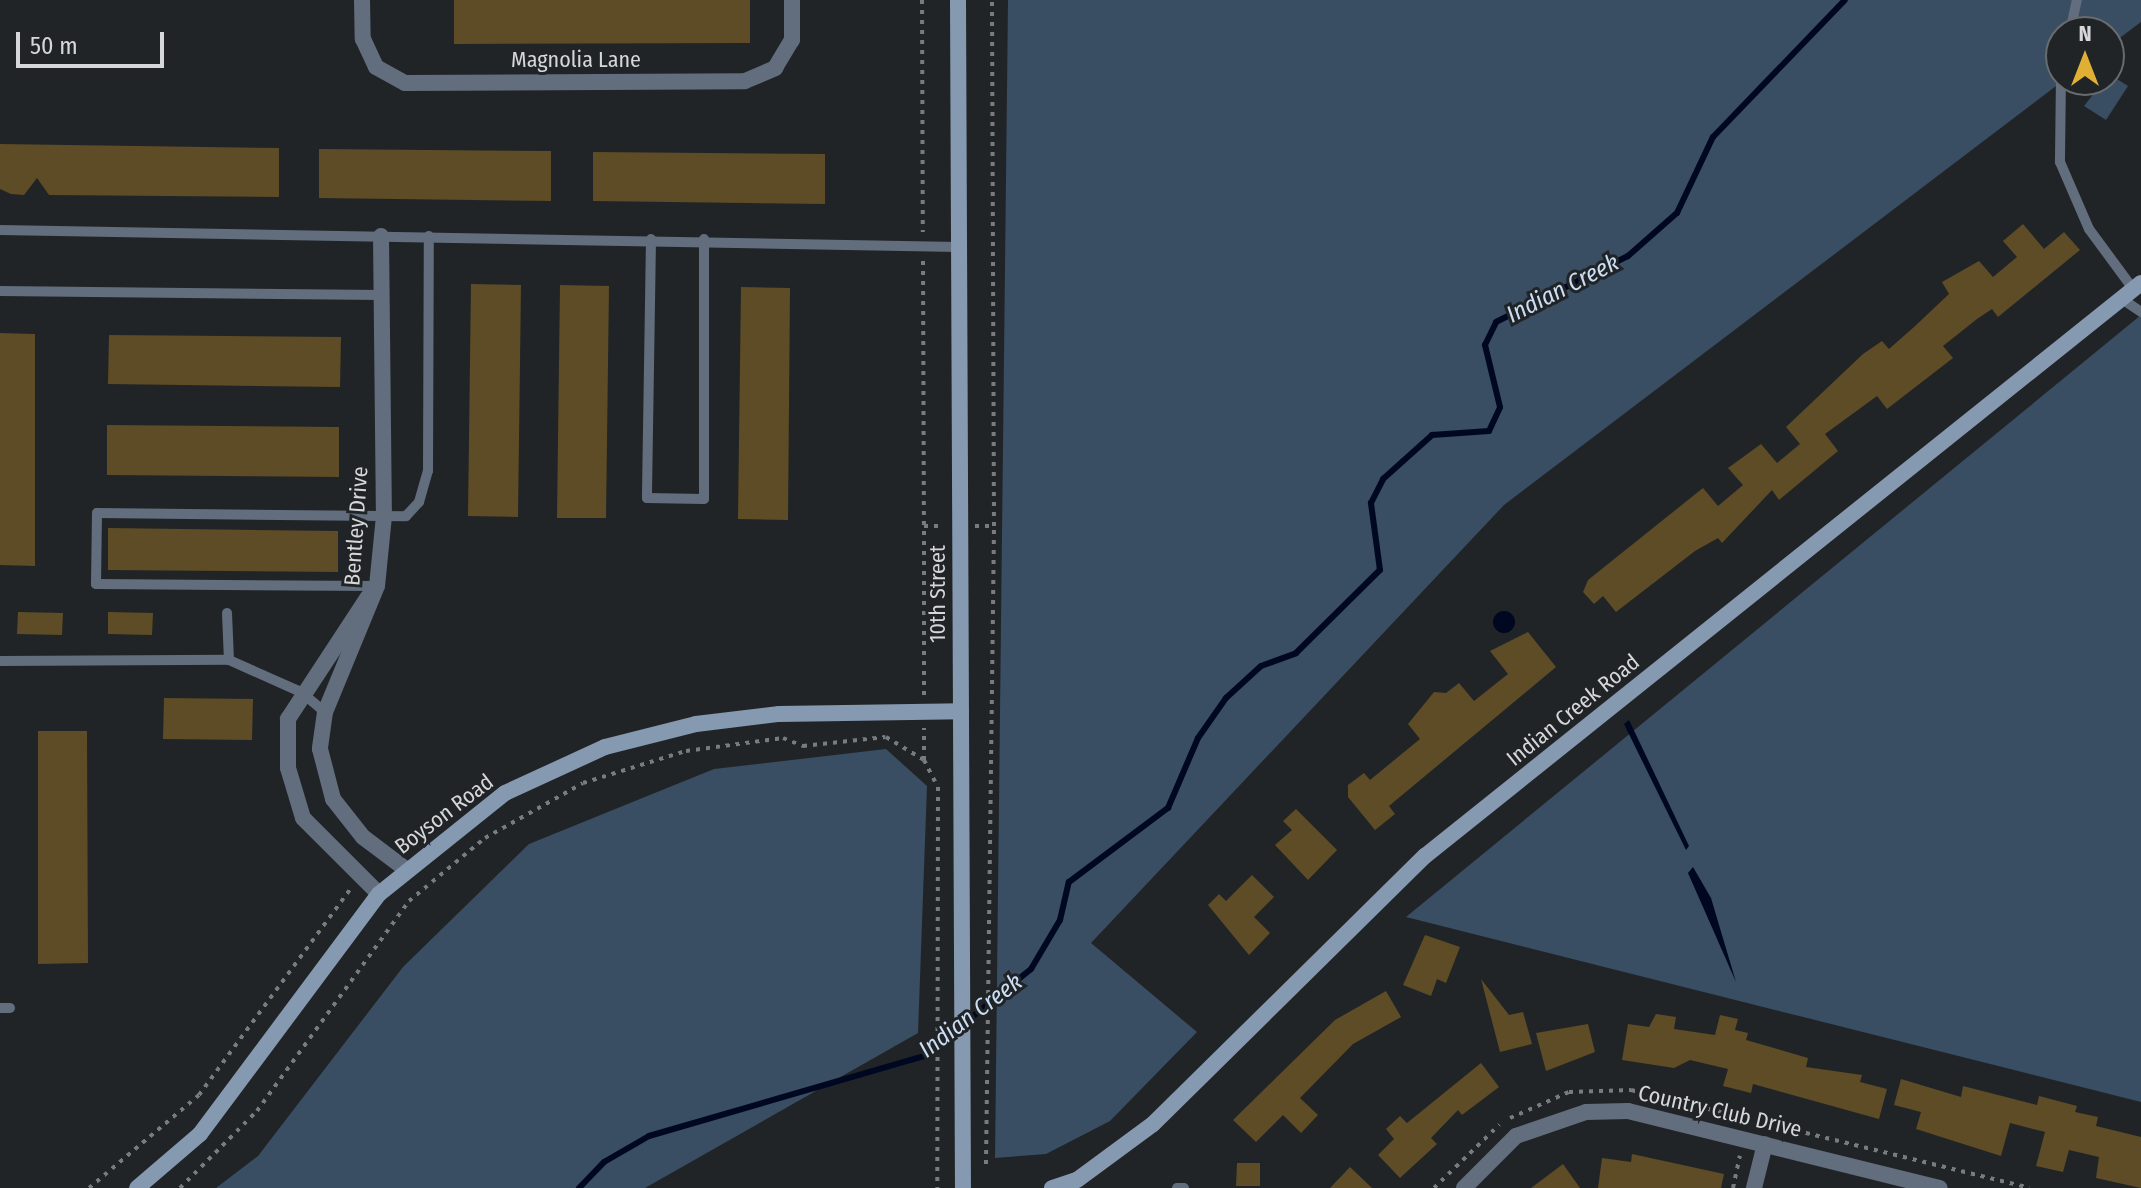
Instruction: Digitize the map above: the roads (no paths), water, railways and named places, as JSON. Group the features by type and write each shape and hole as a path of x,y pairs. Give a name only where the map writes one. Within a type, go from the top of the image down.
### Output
{"street":[{"name":"Magnolia Lane","path":"362,0 363,39 376,67 405,83 745,81 775,68 792,40 792,0"},
{"name":"10th Street","path":"958,0 963,1188"},
{"name":"Bentley Drive","path":"381,236 384,516 377,586 325,712 320,749 333,799 363,837 407,870"},
{"name":"Indian Creek Road","path":"1052,1188 1077,1180 1153,1124 1425,856 2132,291"},
{"path":"377,586 301,692 288,719 288,768 303,818 379,894"},
{"name":"Boyson Road","path":"137,1188 200,1134 379,894 505,793 605,747 779,714 961,711"},
{"name":"Country Club Drive","path":"1464,1188 1516,1136 1586,1112 1628,1111 1940,1188"},
{"path":"1754,1188 1765,1144"}],"lane":[{"path":"2061,96 2060,162 2089,229 2132,291 2141,312"},
{"path":"0,230 704,239 959,247"},
{"path":"377,586 96,584 97,513 406,516 419,502 428,471 429,236"},
{"path":"651,239 647,498 704,499 704,239"},
{"path":"0,291 382,295"},
{"path":"227,613 229,660"},
{"path":"0,661 229,660 301,692 325,712"},
{"path":"1177,1188 1184,1188"}],"waterway":[{"name":"Indian Creek","path":"579,1188 604,1162 649,1136 924,1056 1031,969 1060,920 1069,882 1168,808 1198,738 1226,698 1261,666 1296,653 1380,570 1371,503 1383,479 1432,435 1489,431 1500,407 1485,345 1496,322 1628,256 1677,213 1713,137 1845,0"}]}
